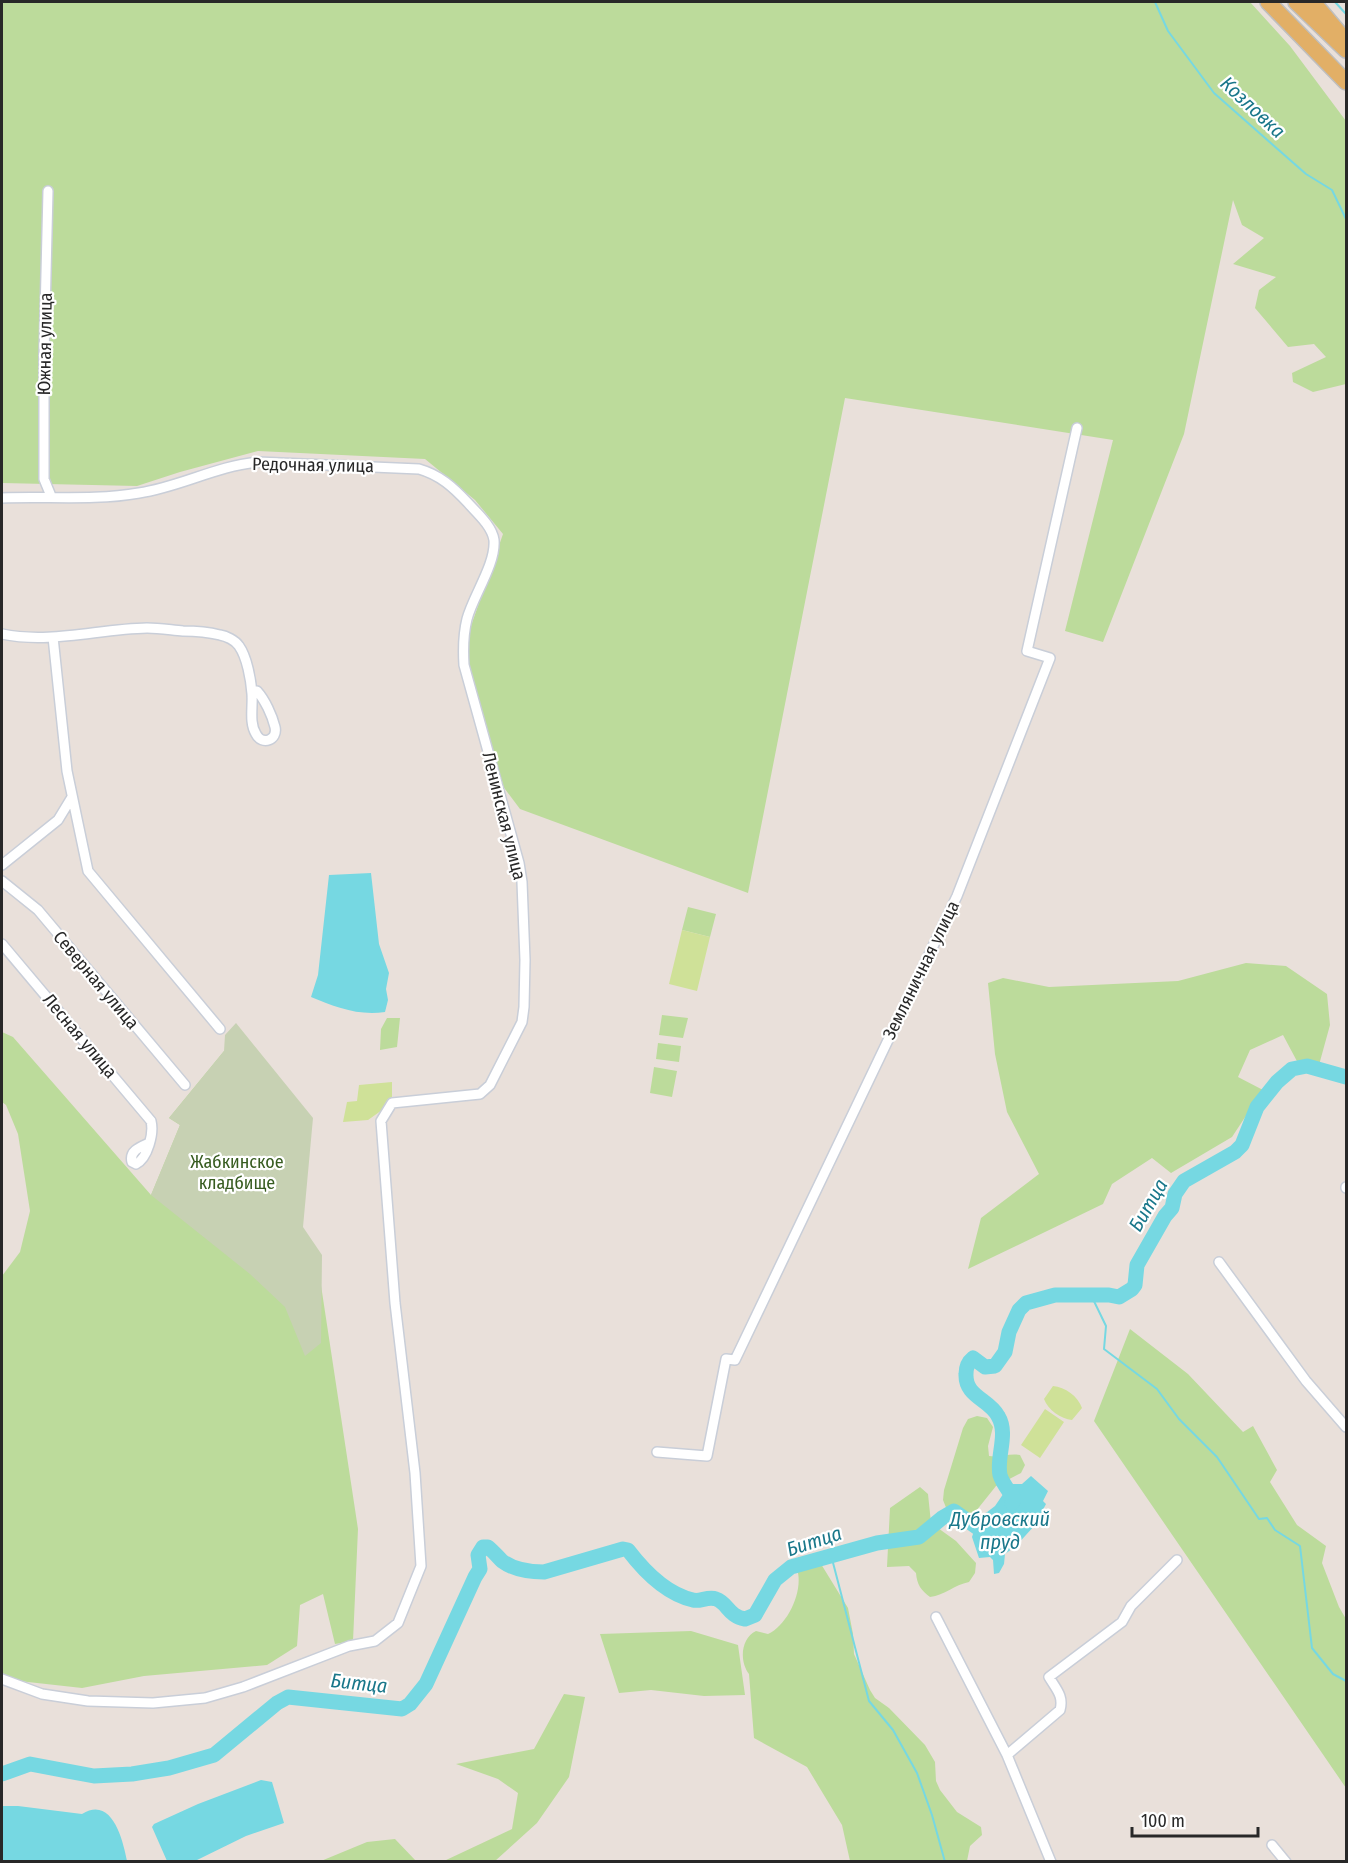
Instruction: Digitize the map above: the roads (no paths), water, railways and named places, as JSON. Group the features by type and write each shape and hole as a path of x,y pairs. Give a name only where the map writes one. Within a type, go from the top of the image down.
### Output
{"main road":[{"path":"1268,2 1347,81"},
{"path":"1296,2 1347,50"},
{"path":"1313,2 1347,42"}],"street":[{"name":"Южная улица","path":"48,191 44,479 51,496"},
{"name":"Земляничная улица","path":"657,1452 707,1456 726,1359 735,1360 957,896 1050,658 1027,651 1077,428"},
{"name":"Редочная улица","path":"2,498 120,496 142,493 186,483 228,466 258,462 419,469 432,473 451,485 486,524 494,538 493,551 487,570"},
{"name":"Ленинская улица","path":"2,1679 42,1694 88,1701 153,1703 205,1698 243,1687 349,1646 375,1641 398,1623 421,1566 415,1473 395,1303 381,1121 392,1102 480,1094 490,1085 522,1022 524,1007 525,960 522,882 519,863 464,665 462,642 467,618 487,570"},
{"path":"2,634 15,637 52,637 147,628 217,634 229,638 239,645 246,664 252,692 252,724 256,735 260,739 271,739 275,736 276,730 273,720 262,696 257,691 252,692"},
{"path":"52,637 67,771 88,871 220,1029"},
{"path":"2,865 60,817 72,796"},
{"path":"60,817 77,818"},
{"name":"Северная улица","path":"2,881 38,910 185,1085"},
{"name":"Лесная улица","path":"2,944 151,1121 153,1130 148,1143"},
{"path":"1220,1262 1306,1381 1344,1420"},
{"path":"1006,1755 1060,1710 1061,1696 1049,1677 1122,1622 1131,1606 1178,1560"},
{"path":"936,1617 1006,1755 1051,1862"},
{"path":"1272,1845 1286,1862"}],"water":[{"path":"371,873 379,944 389,973 386,989 388,1000 385,1012 365,1013 347,1010 311,997 318,975 329,875"},
{"name":"Дубровский пруд","path":"1031,1476 1048,1491 1043,1501 1046,1504 1035,1525 1016,1546 1005,1554 1004,1564 999,1573 994,1574 993,1560 990,1557 979,1558 972,1537 978,1519 995,1506 1010,1484 1022,1484"},
{"path":"261,1780 272,1782 284,1823 246,1836 195,1861 167,1861 152,1827 154,1824"},
{"path":"2,1806 82,1814 92,1810 101,1810 114,1822 127,1861 2,1861"}],"waterway":[{"name":"Козловка","path":"1155,2 1168,31 1214,93 1306,174 1332,190 1346,219"},
{"path":"1335,2 1346,14"},
{"name":"Битца","path":"1012,1503 1014,1499 1004,1484 999,1468 1001,1423 994,1410 969,1388 966,1374 970,1361 973,1358 985,1367 995,1366 1005,1352 1009,1332 1019,1310 1026,1303 1055,1295 1119,1297 1132,1289 1135,1285 1137,1265 1172,1208 1175,1194 1184,1181 1235,1152 1242,1145 1257,1107 1277,1082 1292,1069 1307,1066 1346,1077"},
{"path":"1091,1295 1106,1326 1104,1349 1157,1389 1179,1419 1217,1457 1259,1519 1267,1518 1275,1530 1300,1546 1312,1648 1333,1674 1346,1681"},
{"name":"Битца","path":"2,1774 30,1764 94,1776 132,1774 169,1768 214,1755 277,1703 288,1697 402,1709 410,1704 426,1684 480,1569 478,1555 483,1547 488,1547 512,1567 539,1572 623,1549 628,1550 648,1573 674,1593 696,1600 716,1599 735,1615 745,1619 755,1615 775,1580 791,1567 877,1543 919,1537 954,1511 989,1536 993,1533"},
{"path":"831,1555 869,1701 893,1730 917,1773 945,1862"}],"park label":[{"name":"Жабкинское кладбище","path":"237,1172"}]}
